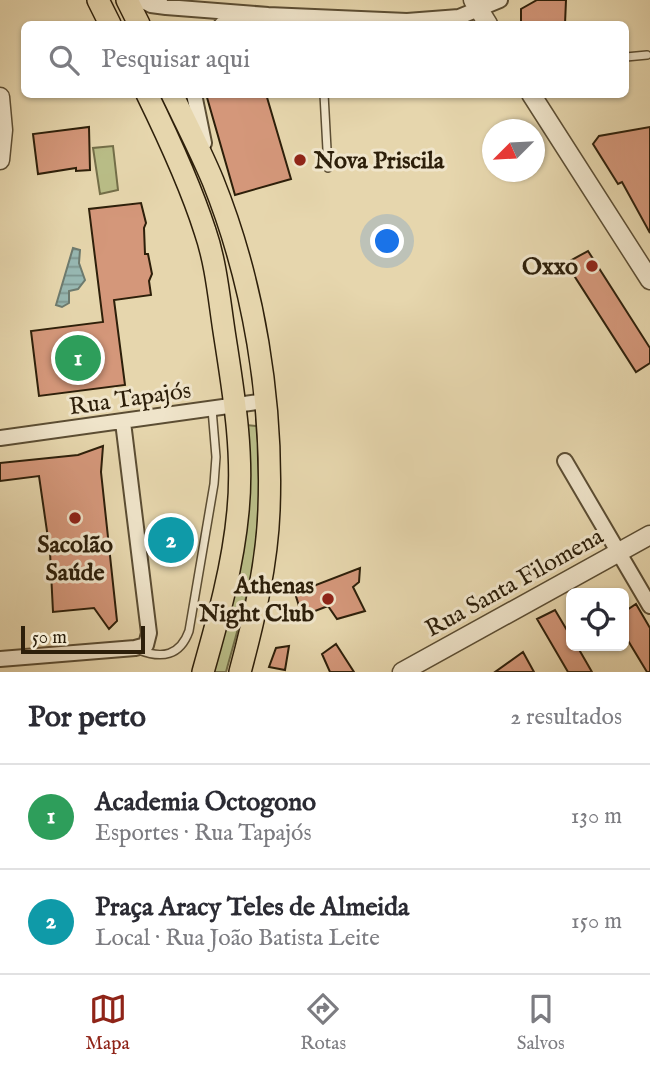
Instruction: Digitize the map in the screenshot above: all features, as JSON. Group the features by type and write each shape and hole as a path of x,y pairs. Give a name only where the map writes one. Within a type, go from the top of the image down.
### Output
{"main road":[{"path":"98,0 108,21"},
{"path":"127,0 138,21"},
{"path":"149,98 206,234 215,269 234,406 239,470 238,511 227,581 204,672"},
{"path":"174,98 213,182 253,309 265,401 270,473 269,512 256,604 240,672"}],"street":[{"path":"141,0 151,5 166,7 324,21 436,20 480,12 500,0"},
{"path":"230,21 268,15"},
{"path":"0,97 3,130 0,160"},
{"path":"195,98 213,182"},
{"path":"534,98 650,280"},
{"name":"Rua Tapajós","path":"0,438 265,401"},
{"path":"0,659 146,645 149,633 123,422"},
{"path":"565,461 650,606"},
{"name":"Rua Santa Filomena","path":"402,672 650,535"}],"lane":[{"path":"629,57 647,55"},
{"path":"324,98 328,168"},
{"path":"135,648 152,655 164,655 180,646 189,631 214,484 216,457 212,409"}],"green space":[{"path":"113,146 118,190 100,194 93,148"},
{"path":"246,425 257,426 259,499 255,554 226,672 211,672"}],"water":[{"path":"73,248 80,250 79,263 85,280 78,289 69,291 69,303 62,307 56,305"}],"building":[{"path":"537,0 566,0 565,21 521,21 521,9"},
{"path":"207,98 267,98 291,179 235,195"},
{"path":"89,127 90,170 76,171 76,168 38,174 33,134"},
{"path":"650,127 650,233 622,182 618,184 593,144 599,136"},
{"path":"141,203 146,223 145,254 148,254 152,274 149,281 151,295 114,300 125,385 39,396 31,331 103,322 89,209"},
{"path":"588,251 650,348 650,363 636,372 566,263"},
{"name":"Sacolão Saúde","path":"103,446 101,472 117,621 109,629 94,608 53,612 50,552 39,476 0,481 0,463 78,455"},
{"name":"Athenas Night Club","path":"360,568 359,582 353,587 365,611 337,619 328,606 302,616 295,593"},
{"path":"636,604 650,628 650,672 647,672 629,642 629,609"},
{"path":"555,610 566,629 566,651 580,651 592,672 568,672 537,619"},
{"path":"336,644 354,672 330,672 322,654"},
{"path":"289,646 285,670 269,667 276,648"},
{"path":"523,652 534,672 495,672"}],"place":[{"name":"Nova Priscila","path":"300,160"},
{"name":"Oxxo","path":"592,266"},
{"name":"Academia Octogono","path":"78,358"},
{"name":"Sacolão Saúde","path":"75,518"},
{"name":"Praça Aracy Teles de Almeida","path":"171,540"},
{"name":"Athenas Night Club","path":"328,599"}]}
